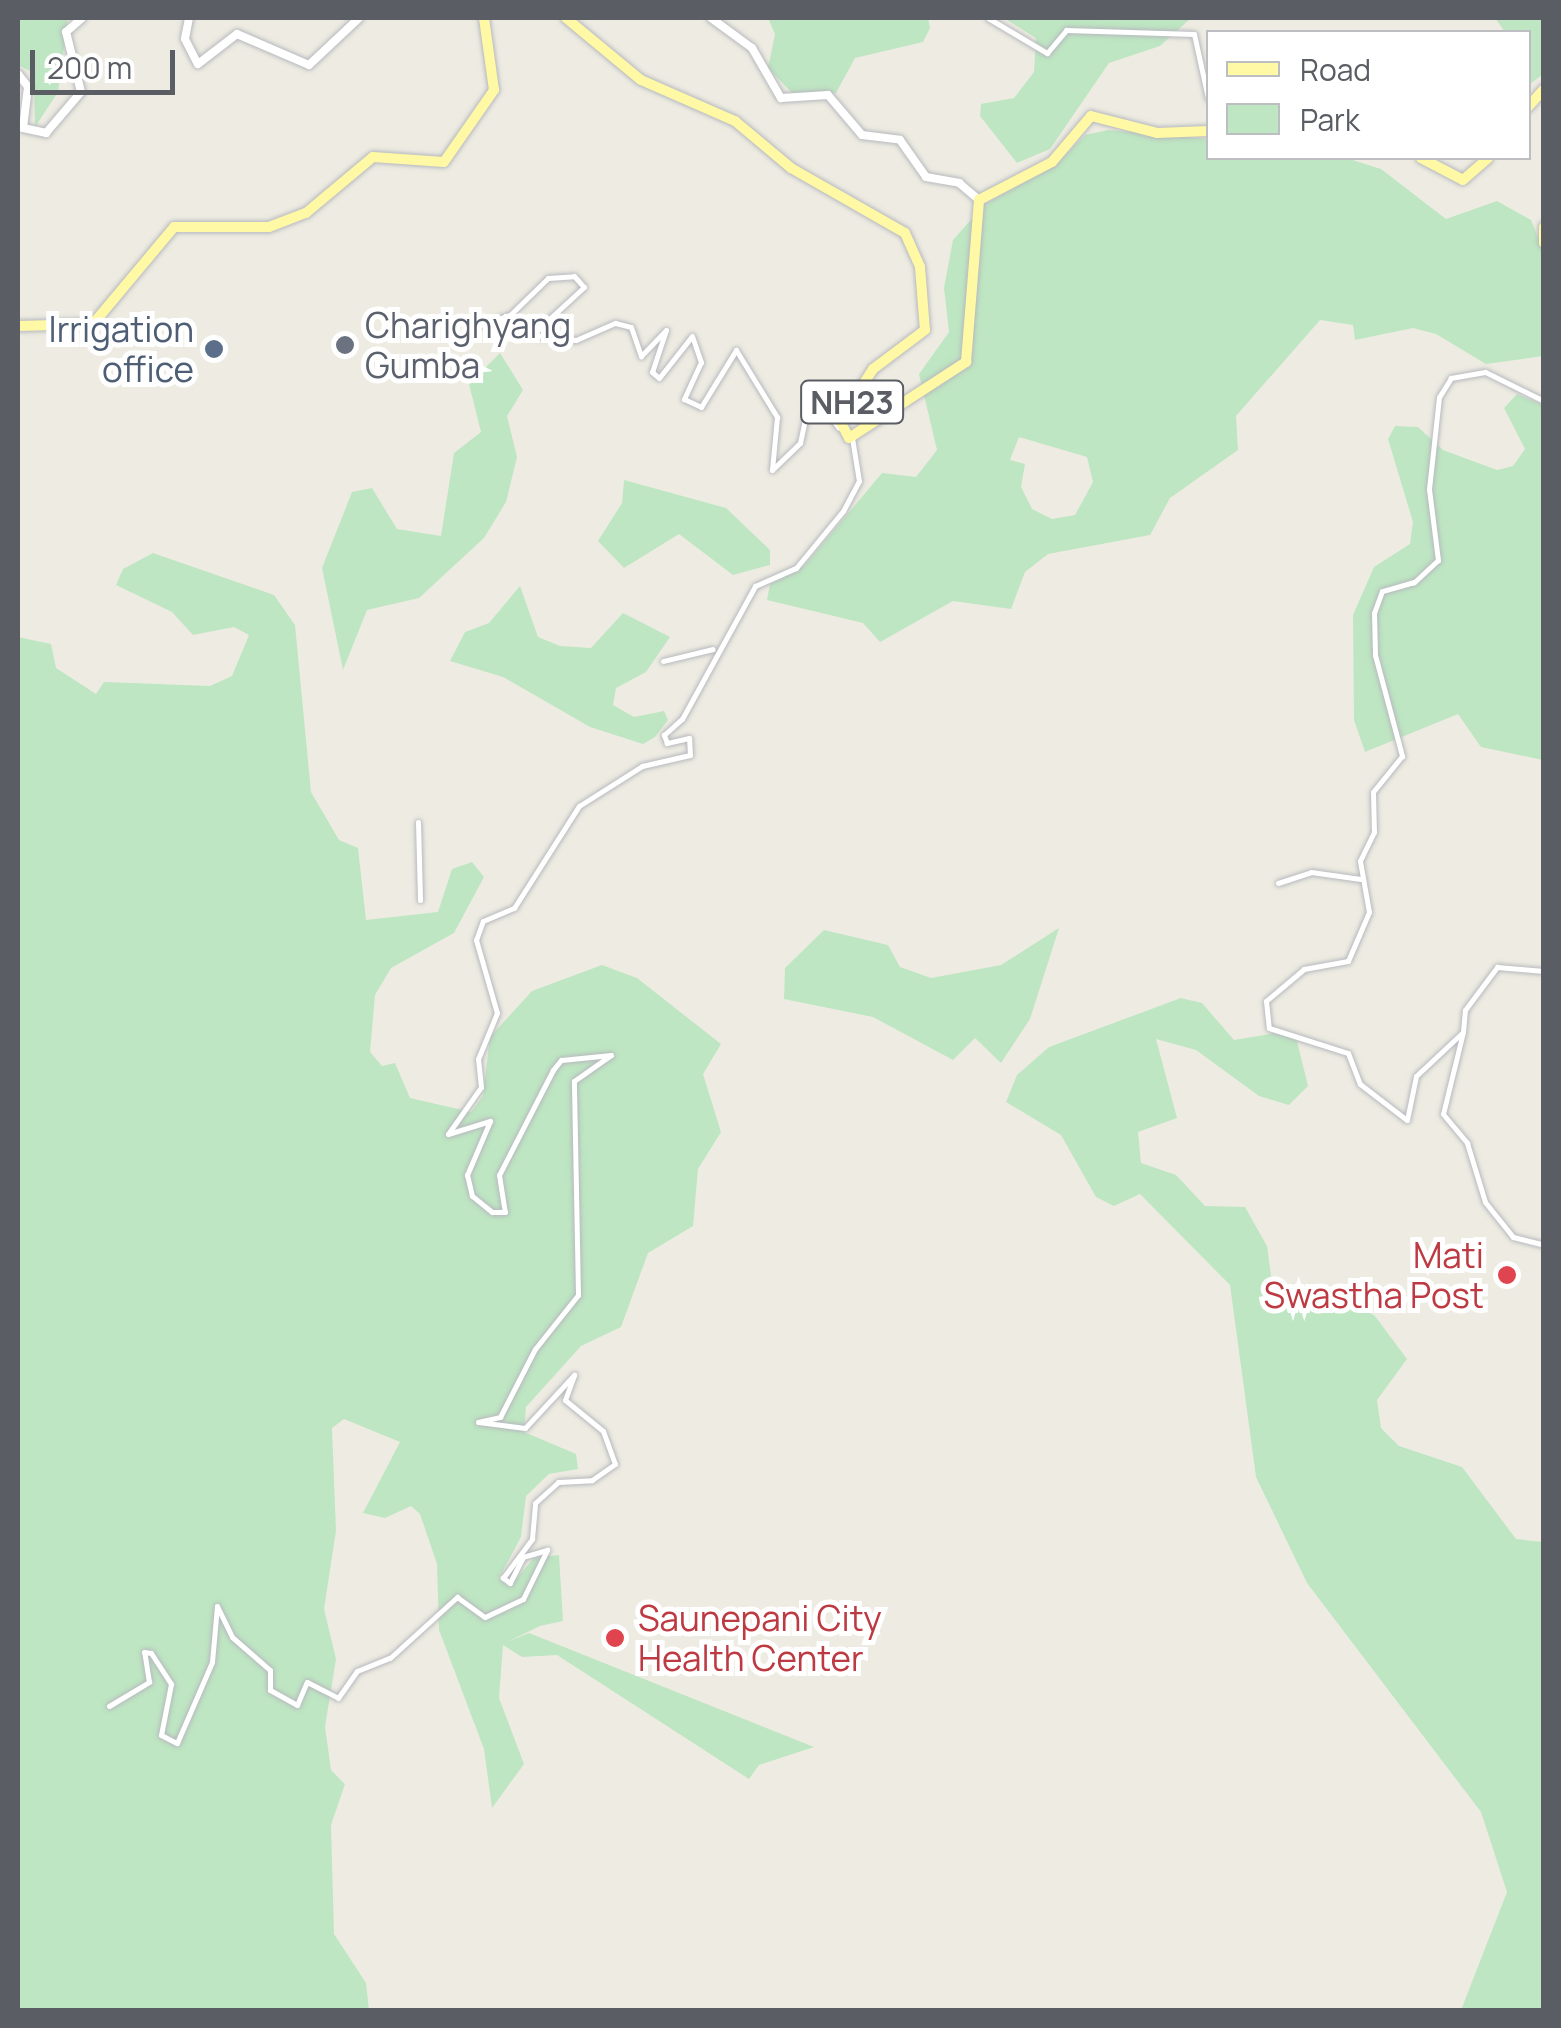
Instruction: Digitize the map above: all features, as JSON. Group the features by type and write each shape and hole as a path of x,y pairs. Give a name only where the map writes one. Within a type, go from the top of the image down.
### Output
{"main road":[{"path":"18,74 28,87 23,128 46,133 80,92 66,32 82,18"},
{"path":"189,18 185,39 198,64 237,34 309,66 359,18"},
{"path":"18,326 93,324 174,227 269,228 306,213 377,155 444,162 494,90 484,18"},
{"name":"NH23","path":"566,18 640,80 736,121 792,168 905,233 920,267 925,330 880,362 840,430 852,438 966,362 979,200"},
{"path":"712,18 752,48 781,98 828,95 862,135 900,140 926,177 959,183 979,200 1052,162 1091,116 1157,133 1206,131"},
{"path":"1425,160 1463,180 1486,160"},
{"path":"1544,226 1544,243"}],"street":[{"path":"988,18 1047,53 1066,30 1194,34 1206,89"},
{"path":"478,326 510,316 538,284 566,274 584,287 532,336 576,340 615,323 631,328 641,356 666,330 652,372 659,378 692,336 701,362 684,399 701,407 736,350 778,417 772,470 800,443 811,390 840,430"},
{"path":"1463,1032 1416,1076 1407,1120 1391,1099 1360,1084 1348,1053 1268,1028 1266,1001 1296,972 1348,961 1369,912 1361,879 1373,792 1402,756 1375,655 1374,613 1382,591 1414,582 1438,560 1429,489 1439,397 1451,378 1485,372 1544,401"},
{"path":"109,1706 149,1682 144,1652 151,1653 171,1684 161,1735 177,1744 212,1662 217,1606 232,1637 270,1670 270,1690 297,1705 307,1682 338,1698 357,1671 390,1658 456,1597 485,1617 523,1599 547,1550 523,1558 510,1583 503,1578 532,1539 535,1503 558,1482 592,1480 615,1464 603,1431 564,1400 574,1375 525,1428 478,1422 500,1417 578,1295 574,1082 611,1055 561,1060 553,1070 499,1175 507,1204 498,1216 472,1196 467,1175 490,1121 448,1134 481,1087 478,1059 497,1014 476,954 480,926 514,908 578,806 642,766 690,755 689,738 662,741 682,720 714,649 755,586 796,568 842,512 859,481 852,438"},
{"path":"663,661 714,649"},
{"path":"418,822 420,900"},
{"path":"1278,883 1311,872 1361,879"},
{"path":"1544,970 1497,967 1464,1010 1463,1032 1444,1114 1467,1142 1485,1202 1513,1237 1544,1245"}],"green space":[{"path":"18,18 68,18 58,92 35,127 34,73 18,65"},
{"path":"768,18 928,18 930,28 923,42 855,58 836,93 796,97 768,68 775,34"},
{"path":"1004,18 1191,18 1160,46 1109,63 1050,149 1017,163 980,116 981,104 1014,98 1034,72 1036,38"},
{"path":"1495,18 1543,18 1543,74 1531,83 1531,30 1504,30"},
{"path":"1108,130 1206,139 1206,160 1352,160 1381,169 1446,219 1497,201 1531,220 1543,250 1543,356 1486,364 1436,334 1413,328 1355,340 1353,325 1320,320 1236,416 1238,450 1170,498 1150,535 1048,554 1025,572 1011,609 953,601 880,642 863,623 767,600 770,584 804,566 882,473 916,477 937,450 919,374 949,332 944,288 953,240 985,204 1057,164 1085,135","holes":["1019,437 1087,457 1093,482 1075,515 1052,519 1032,509 1021,487 1025,464 1010,460"]},
{"path":"500,353 523,390 507,416 517,457 506,502 484,538 419,598 367,610 343,670 322,568 352,492 372,488 397,529 441,536 454,453 481,432 469,384"},
{"path":"1517,394 1543,405 1543,760 1481,747 1458,714 1365,752 1354,720 1353,615 1374,567 1410,544 1413,522 1388,439 1395,426 1418,427 1443,450 1497,470 1513,466 1525,449 1504,408"},
{"path":"624,480 726,508 770,550 770,565 733,575 679,534 624,568 598,541 622,503"},
{"path":"153,553 274,595 295,625 311,792 339,840 358,848 366,920 438,912 452,869 472,862 484,877 454,933 391,968 375,995 370,1052 382,1066 395,1063 410,1098 471,1112 483,1096 490,1037 532,991 602,965 637,978 721,1044 703,1074 721,1132 698,1169 693,1226 648,1253 621,1327 581,1346 526,1407 524,1432 576,1454 578,1469 549,1474 526,1496 521,1537 499,1578 509,1587 534,1558 559,1555 563,1621 540,1626 507,1642 529,1633 814,1747 759,1765 749,1779 557,1655 522,1657 503,1645 499,1698 524,1764 492,1808 484,1749 439,1630 437,1564 420,1514 411,1506 385,1518 363,1513 400,1442 344,1419 332,1428 336,1531 324,1609 336,1659 325,1727 331,1770 345,1784 331,1825 334,1934 366,1983 369,2010 18,2010 18,637 51,644 56,668 96,694 104,682 210,686 232,676 249,635 234,627 193,635 172,612 116,585 123,569"},
{"path":"520,586 538,637 560,646 591,648 623,613 670,637 646,672 616,688 613,705 634,717 664,711 668,720 655,737 643,744 590,727 503,677 450,661 465,632 489,623"},
{"path":"1059,928 1030,1019 1001,1063 975,1038 953,1060 873,1017 784,999 785,968 824,930 888,945 900,967 931,978 1001,965"},
{"path":"1181,998 1202,1003 1234,1040 1283,1032 1297,1041 1308,1086 1289,1105 1259,1096 1196,1050 1156,1039 1177,1118 1138,1132 1141,1163 1176,1175 1205,1206 1245,1207 1267,1246 1273,1290 1343,1296 1375,1316 1407,1359 1377,1400 1381,1428 1399,1446 1462,1467 1516,1539 1543,1542 1543,2010 1461,2010 1507,1892 1481,1812 1307,1583 1256,1477 1230,1285 1140,1194 1114,1206 1096,1197 1061,1135 1006,1102 1017,1075 1049,1047"}],"place":[{"name":"Charighyang Gumba","path":"345,345"},
{"name":"Irrigation office","path":"214,349"},
{"name":"Mati Swastha Post","path":"1507,1275"},
{"name":"Saunepani City Health Center","path":"615,1638"}]}
